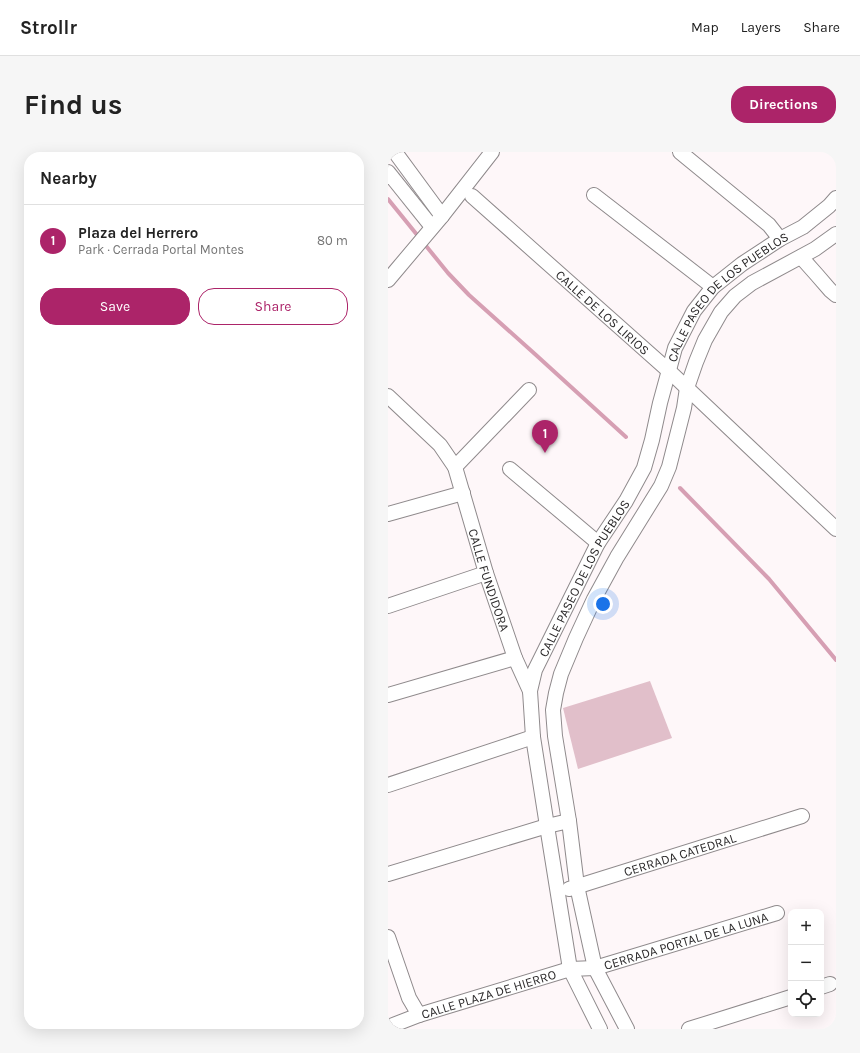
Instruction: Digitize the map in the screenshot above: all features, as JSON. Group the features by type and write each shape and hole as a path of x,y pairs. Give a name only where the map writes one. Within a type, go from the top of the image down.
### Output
{"street":[{"path":"395,152 442,216"},
{"path":"388,280 442,216 492,152"},
{"path":"680,152 769,225 780,239"},
{"path":"388,172 430,230"},
{"path":"594,195 713,287"},
{"name":"CALLE DE LOS LIRIOS","path":"472,196 669,371 836,529"},
{"name":"CALLE PASEO DE LOS PUEBLOS","path":"600,1029 570,969 534,737 530,691 535,670 598,543 626,501 644,468 675,348 694,311 713,287 742,264 780,239 803,228 836,198"},
{"name":"CALLE PASEO DE LOS PUEBLOS","path":"627,1029 595,968 577,886 569,821 555,736 553,710 556,693 564,667 594,599 617,557 661,486 669,467 684,408 687,388 705,340 721,312 735,296 752,283 815,249 836,234"},
{"path":"801,257 836,295"},
{"path":"455,467 529,390"},
{"name":"CALLE FUNDIDORA","path":"388,396 440,445 455,467 486,573 515,658 530,691"},
{"path":"510,469 598,543"},
{"path":"388,514 463,493"},
{"path":"626,501 644,514"},
{"path":"388,606 486,573"},
{"path":"388,695 515,658"},
{"path":"388,784 534,737"},
{"name":"CERRADA CATEDRAL","path":"558,892 802,816"},
{"path":"388,874 547,826 569,821"},
{"name":"CERRADA PORTAL DE LA LUNA","path":"570,969 595,968 777,913"},
{"name":"CALLE PLAZA DE HIERRO","path":"389,944 409,998 420,1015 570,969"},
{"path":"689,1029 788,998"},
{"path":"388,1027 420,1015"}],"shaded area":[{"path":"650,681 672,738 578,769 563,708"}],"waterway":[{"path":"388,199 448,273 469,295 626,437"},
{"path":"680,488 769,579 836,660"}],"place":[{"name":"Plaza del Herrero","path":"545,453"}]}
